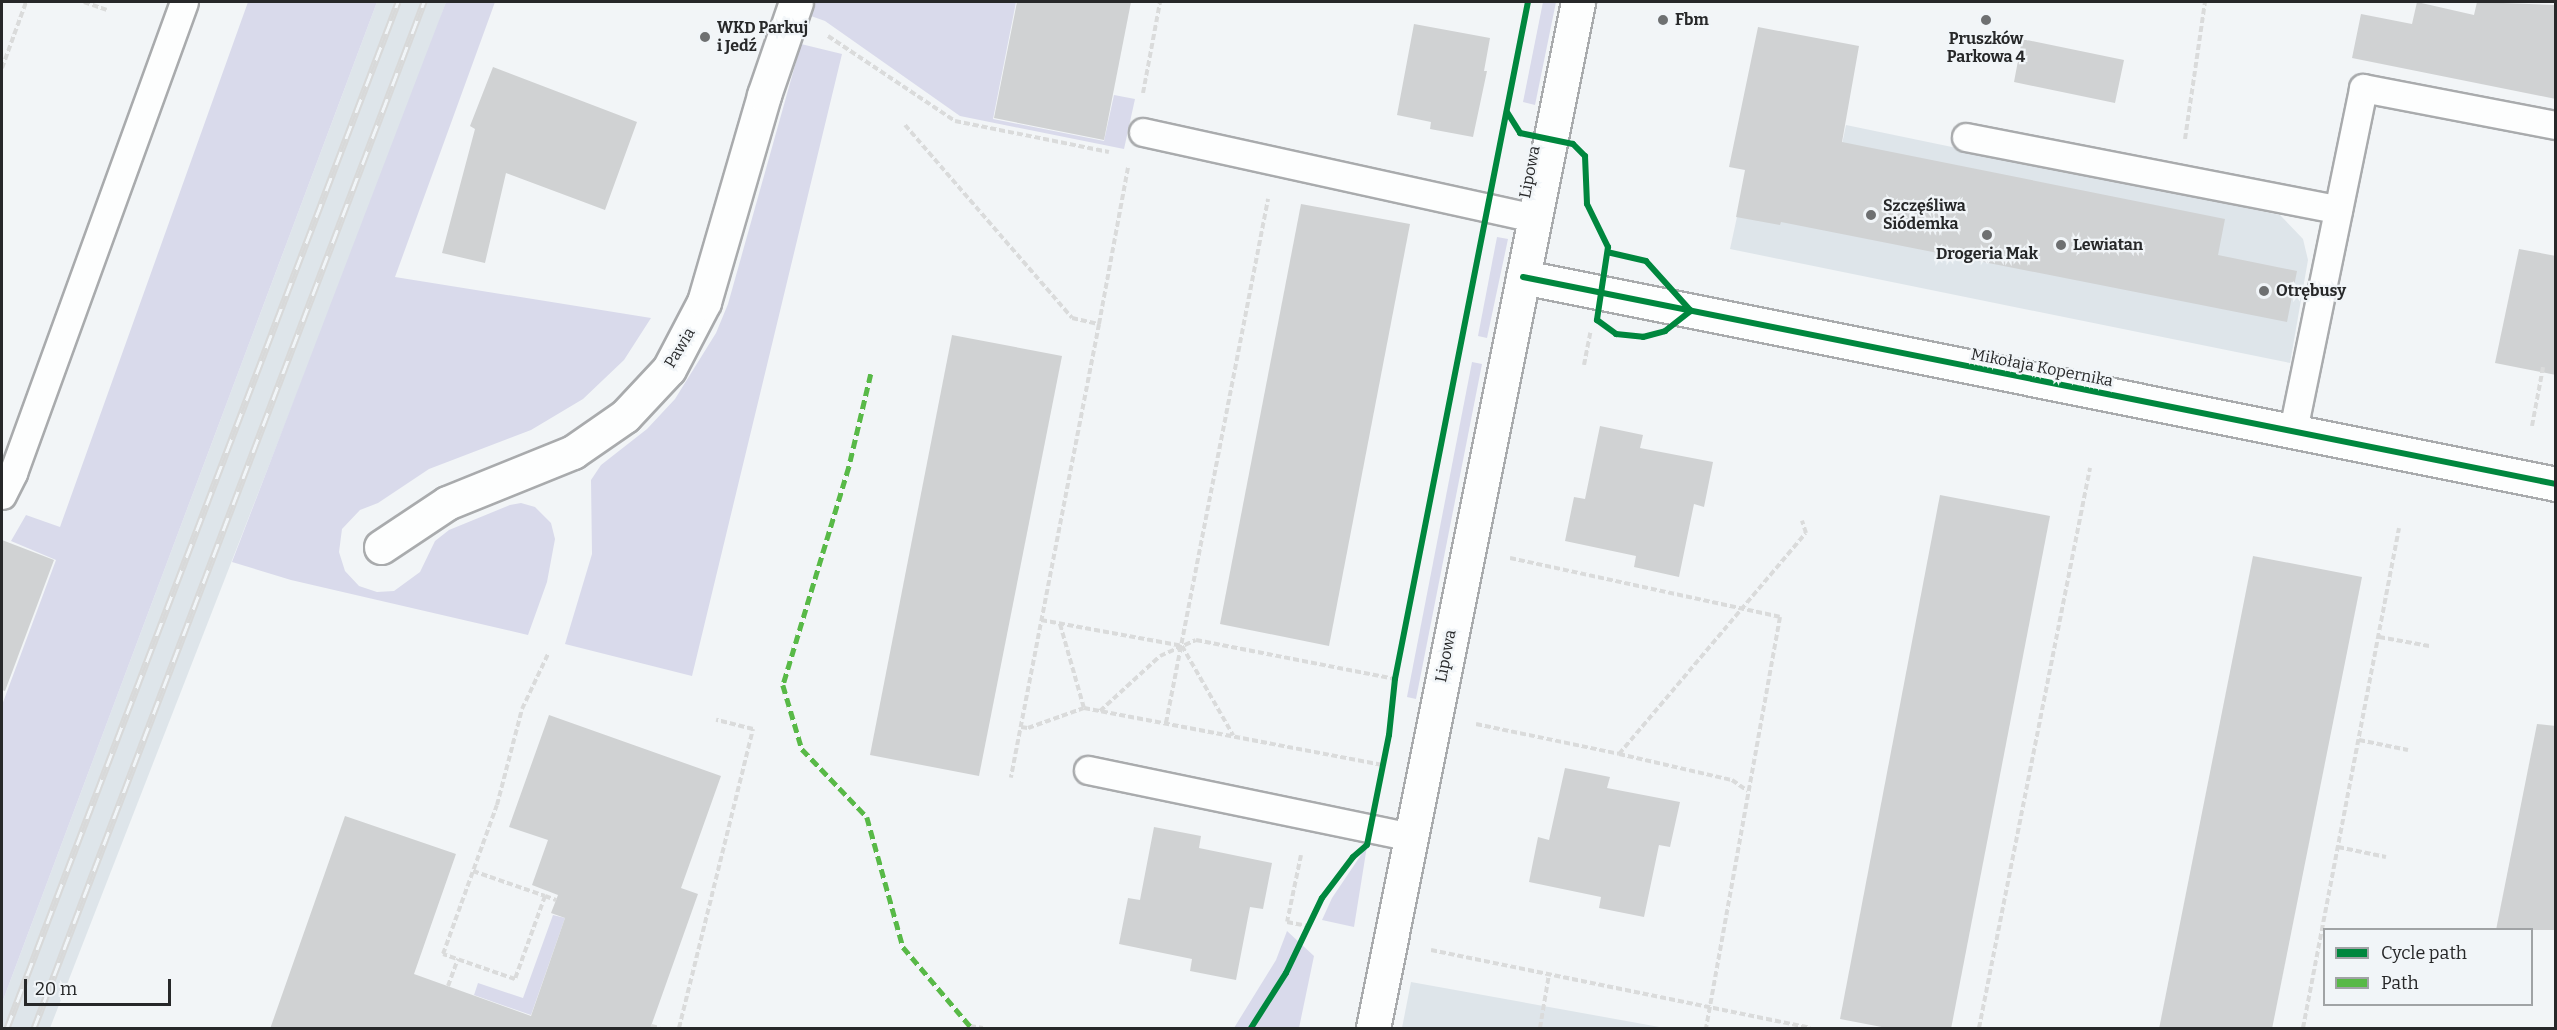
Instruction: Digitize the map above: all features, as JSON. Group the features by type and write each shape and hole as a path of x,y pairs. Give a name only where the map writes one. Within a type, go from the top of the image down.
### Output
{"street":[{"name":"Pawia","path":"381,547 447,503 573,453 625,416 669,369 704,302 764,95 796,2"},
{"name":"Lipowa","path":"1373,1029 1578,2"},
{"name":"Mikołaja Kopernika","path":"1523,277 1840,344 2293,430 2556,484"}],"lane":[{"path":"2,495 17,462 184,2"},
{"path":"2293,430 2363,88 2556,125"},
{"path":"1143,132 1275,163 1535,218"},
{"path":"1966,137 2338,209"},
{"path":"1088,770 1412,837"}],"path":[{"path":"2,68 26,2"},
{"path":"84,2 107,10"},
{"path":"1142,95 1160,2"},
{"path":"2177,178 2205,2"},
{"path":"826,35 955,121 1119,154"},
{"path":"905,125 1072,318 1099,324"},
{"path":"1011,778 1131,157"},
{"path":"1166,723 1275,163"},
{"path":"1584,364 1592,325"},
{"path":"2532,426 2543,367"},
{"path":"1979,1029 2090,468"},
{"path":"1619,754 1806,533 1802,521"},
{"path":"2303,1029 2399,528"},
{"path":"1499,556 1780,617 1706,1029"},
{"path":"1041,620 1182,646"},
{"path":"1060,624 1084,708"},
{"path":"2379,637 2429,646"},
{"path":"1100,711 1160,656 1196,640 1395,679"},
{"path":"1182,646 1233,736"},
{"path":"545,896 515,979 443,954 496,805 522,710 548,654"},
{"path":"1021,727 1028,728 1084,708 1383,765"},
{"path":"679,1029 753,729 716,720"},
{"path":"1467,722 1732,780 1748,791"},
{"path":"2359,740 2408,750"},
{"path":"2338,847 2386,857"},
{"path":"1302,848 1287,922 1308,926 1314,916"},
{"path":"473,871 556,900"},
{"path":"1420,948 1810,1029"},
{"path":"2318,953 2323,954"},
{"path":"448,986 458,959"},
{"path":"1540,1029 1549,974"},
{"path":"651,1026 660,1029"},
{"path":"970,1026 983,1029"}],"shaded area":[{"path":"248,2 377,2 2,1003 2,705 56,560 11,541 26,515 60,527"},
{"path":"377,2 446,2 412,98 50,1028 2,1028 2,1003"},
{"path":"446,2 495,2 395,277 651,318 624,360 583,399 531,430 429,469 378,503 360,510 342,529 339,552 345,571 359,586 377,592 394,591 420,572 435,541 449,530 510,505 521,503 535,507 551,523 555,539 547,582 528,635 291,580 232,562"},
{"path":"816,2 1016,2 993,119 1104,141 1114,95 1135,99 1124,149 960,116 825,21 811,16"},
{"path":"1543,2 1556,2 1535,105 1523,102"},
{"path":"801,44 842,54 692,676 565,644 592,554 591,480 601,465 647,429 675,399 716,333 728,304"},
{"path":"1846,125 2280,215 2303,239 2308,260 2290,363 1730,249 1740,203 1833,188"},
{"path":"1497,237 1508,239 1487,338 1478,336"},
{"path":"1472,362 1482,364 1416,699 1407,697"},
{"path":"1367,846 1354,927 1322,920 1332,898"},
{"path":"553,915 565,918 531,1015 474,995 478,983 523,998"},
{"path":"1287,931 1314,956 1299,1028 1234,1028 1276,960"},
{"path":"1411,982 1665,1028 1402,1028"}],"building":[{"path":"1017,2 1131,2 1104,140 994,118"},
{"path":"2417,2 2474,15 2477,2 2556,5 2556,99 2352,58 2361,14 2412,24"},
{"path":"1414,24 1490,38 1484,71 1487,71 1473,137 1430,129 1431,122 1397,115"},
{"path":"1758,27 1859,46 1842,142 2225,219 2218,255 2297,271 2287,322 1781,222 1780,225 1736,217 1745,170 1729,167"},
{"path":"2022,39 2124,60 2115,103 2014,82"},
{"path":"493,67 637,122 605,210 506,173 485,263 442,253 475,129 470,126"},
{"path":"1301,204 1410,224 1329,646 1220,624"},
{"path":"2519,249 2556,256 2556,375 2495,363"},
{"path":"952,335 1062,356 979,776 870,755"},
{"path":"1600,426 1643,435 1640,448 1713,462 1704,507 1694,504 1679,577 1634,567 1636,556 1565,541 1574,497 1585,499"},
{"path":"1940,495 2050,516 1951,1029 1892,1029 1840,1019"},
{"path":"2,540 54,560 5,691 2,690"},
{"path":"2253,556 2362,577 2272,1029 2159,1029"},
{"path":"549,715 721,776 681,888 698,894 650,1029 270,1029 345,816 456,854 414,974 531,1016 565,918 551,913 558,895 532,885 548,840 509,827"},
{"path":"2537,724 2556,726 2556,930 2496,928"},
{"path":"1565,768 1610,777 1607,788 1680,802 1670,847 1659,845 1644,917 1599,908 1601,897 1529,882 1538,837 1549,840"},
{"path":"1154,827 1201,836 1199,848 1272,863 1263,909 1250,907 1236,980 1190,971 1192,959 1119,944 1128,898 1140,900"}],"railway":[{"path":"7,1028 398,2"},
{"path":"34,1028 424,2"}],"marked path":[{"path":"871,374 849,467 783,685 802,749 867,817 903,947 970,1026"}],"cycle path":[{"path":"1251,1028 1286,973 1322,898 1353,857 1367,845 1389,735 1395,679 1528,2"},
{"path":"1507,112 1520,133 1573,144 1585,156 1587,204 1608,247 1597,320 1616,334 1643,337 1665,331 1691,311 1646,261 1608,252"},
{"path":"1523,277 2556,484"}],"place":[{"name":"Fbm","path":"1663,20"},
{"name":"Pruszków Parkowa 4","path":"1986,20"},
{"name":"WKD Parkuj i Jedź","path":"705,37"},
{"name":"Szczęśliwa Siódemka","path":"1871,215"},
{"name":"Drogeria Mak","path":"1987,235"},
{"name":"Lewiatan","path":"2061,245"},
{"name":"Otrębusy","path":"2264,291"}]}
